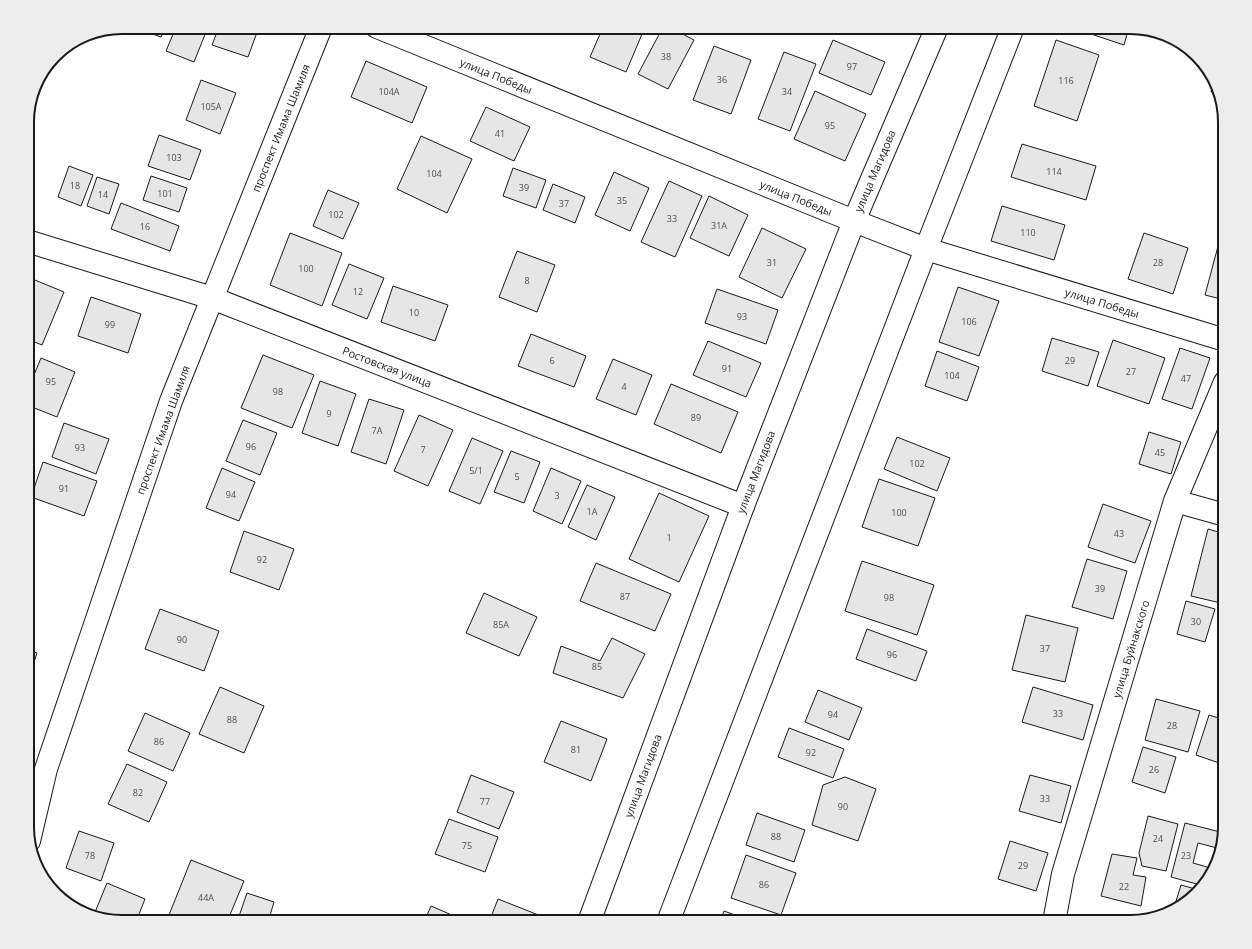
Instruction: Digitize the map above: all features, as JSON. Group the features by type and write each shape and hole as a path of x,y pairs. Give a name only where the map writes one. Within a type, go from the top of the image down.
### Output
{"main road":[{"name":"проспект Имама Шамиля","path":"34,820 46,769 171,401 318,34"},
{"name":"улица Победы","path":"394,34 854,222 926,249 1218,338"},
{"name":"улица Магидова","path":"592,915 743,506 854,222 933,34"},
{"path":"671,915 926,249 1010,34"},
{"name":"Ростовская улица","path":"34,243 212,298 743,506"},
{"name":"улица Буйнакского","path":"1055,915 1064,874 1175,501 1218,399"},
{"path":"1175,501 1218,513"}],"building":[{"path":"152,34 162,34 161,37"},
{"path":"173,34 205,34 194,62 166,51"},
{"path":"216,34 256,34 248,57 212,45"},
{"path":"600,34 642,34 626,72 590,57"},
{"path":"659,34 682,34 694,40 668,89 638,74"},
{"path":"1091,34 1127,34 1124,45"},
{"path":"833,40 885,62 871,95 819,73"},
{"path":"1056,40 1099,55 1077,121 1034,106"},
{"path":"714,46 751,60 731,114 693,100"},
{"path":"784,52 816,64 790,131 758,119"},
{"path":"366,61 427,87 412,123 351,97"},
{"path":"201,80 236,93 220,134 186,120"},
{"path":"815,91 866,114 845,161 794,139"},
{"path":"486,107 530,127 514,161 470,141"},
{"path":"159,135 201,150 190,180 148,166"},
{"path":"421,136 472,159 447,213 397,189"},
{"path":"1022,144 1096,166 1086,200 1011,177"},
{"path":"69,166 93,175 81,206 58,197"},
{"path":"513,168 546,180 536,208 503,196"},
{"path":"614,172 649,188 630,231 595,215"},
{"path":"151,176 187,188 179,212 143,200"},
{"path":"97,177 119,184 109,214 87,206"},
{"path":"669,181 702,196 675,257 641,242"},
{"path":"553,184 585,197 575,223 543,210"},
{"path":"328,190 359,203 343,239 313,226"},
{"path":"709,196 748,215 729,256 690,238"},
{"path":"121,203 179,226 170,251 111,229"},
{"path":"1002,206 1065,225 1054,260 991,241"},
{"path":"762,228 806,249 782,298 739,277"},
{"path":"290,233 342,253 322,306 270,285"},
{"path":"1144,233 1188,248 1173,294 1128,279"},
{"path":"1218,246 1218,298 1205,295"},
{"path":"517,251 555,265 537,312 499,297"},
{"path":"349,264 384,278 367,319 332,305"},
{"path":"34,280 64,292 42,345 34,342"},
{"path":"393,286 448,305 435,341 381,322"},
{"path":"958,287 999,301 979,356 939,342"},
{"path":"717,289 778,310 766,344 705,323"},
{"path":"91,297 141,314 128,353 78,336"},
{"path":"531,334 586,356 574,387 518,366"},
{"path":"1052,338 1099,352 1088,386 1042,371"},
{"path":"1113,340 1165,358 1149,404 1097,386"},
{"path":"708,341 761,363 746,397 693,375"},
{"path":"1180,348 1210,358 1192,409 1162,399"},
{"path":"937,351 979,367 967,401 925,386"},
{"path":"263,355 314,375 292,428 241,408"},
{"path":"41,358 75,372 57,417 34,408 34,375"},
{"path":"613,359 652,375 636,415 596,399"},
{"path":"320,381 356,394 338,446 302,433"},
{"path":"671,384 738,412 721,453 654,424"},
{"path":"369,399 404,410 386,464 351,452"},
{"path":"419,415 453,430 428,486 394,471"},
{"path":"243,420 277,433 260,475 226,461"},
{"path":"64,423 109,439 96,474 52,457"},
{"path":"1149,432 1181,442 1171,474 1139,464"},
{"path":"897,437 950,458 937,491 884,469"},
{"path":"472,438 503,451 480,504 449,491"},
{"path":"511,451 540,462 524,503 494,492"},
{"path":"43,462 97,481 84,516 34,498 34,488"},
{"path":"222,468 255,482 239,521 206,508"},
{"path":"551,468 581,481 562,524 533,511"},
{"path":"879,479 935,498 918,546 862,527"},
{"path":"587,485 615,497 596,540 568,527"},
{"path":"659,493 709,516 679,582 629,559"},
{"path":"1103,504 1151,521 1135,563 1088,547"},
{"path":"1208,529 1218,532 1218,602 1191,596"},
{"path":"244,531 294,549 279,590 230,572"},
{"path":"1087,559 1127,571 1113,619 1072,607"},
{"path":"862,561 934,585 917,635 845,611"},
{"path":"596,563 671,594 655,631 580,601"},
{"path":"484,593 537,617 519,656 466,633"},
{"path":"1186,601 1215,609 1205,642 1177,634"},
{"path":"160,609 219,631 204,671 145,649"},
{"path":"1026,615 1078,628 1065,682 1012,670"},
{"path":"867,629 927,651 916,681 856,659"},
{"path":"612,638 645,654 623,698 553,673 561,646 600,661"},
{"path":"34,652 37,653 34,662"},
{"path":"220,687 264,706 244,753 199,734"},
{"path":"1033,687 1093,705 1083,740 1022,722"},
{"path":"818,690 862,708 849,740 805,722"},
{"path":"1156,699 1200,711 1188,752 1145,740"},
{"path":"145,713 190,733 173,771 128,751"},
{"path":"1209,715 1218,718 1218,763 1196,755"},
{"path":"561,721 607,739 591,781 544,762"},
{"path":"789,728 844,749 833,778 778,757"},
{"path":"1143,747 1176,757 1165,793 1132,782"},
{"path":"127,764 167,782 149,822 108,804"},
{"path":"471,775 514,792 499,829 457,812"},
{"path":"1030,775 1071,786 1061,823 1019,811"},
{"path":"845,777 876,789 858,841 812,825 823,785"},
{"path":"757,813 805,830 794,862 746,845"},
{"path":"1148,816 1178,824 1166,871 1142,866 1139,853"},
{"path":"449,819 498,837 485,872 435,854"},
{"path":"1185,823 1218,831 1215,847 1198,843 1193,863 1208,867 1197,884 1171,877"},
{"path":"79,831 114,843 101,881 66,868"},
{"path":"1010,841 1048,853 1036,891 998,879"},
{"path":"1112,854 1137,858 1133,875 1146,877 1141,906 1101,896"},
{"path":"746,855 796,873 781,915 731,898"},
{"path":"191,860 244,881 230,915 169,915"},
{"path":"107,883 145,899 139,915 111,914 96,911"},
{"path":"1181,885 1193,888 1184,897 1176,902"},
{"path":"247,893 274,902 270,915 239,915"},
{"path":"498,899 538,915 492,915"},
{"path":"431,906 452,915 427,915"},
{"path":"724,911 735,915 723,915"}]}
